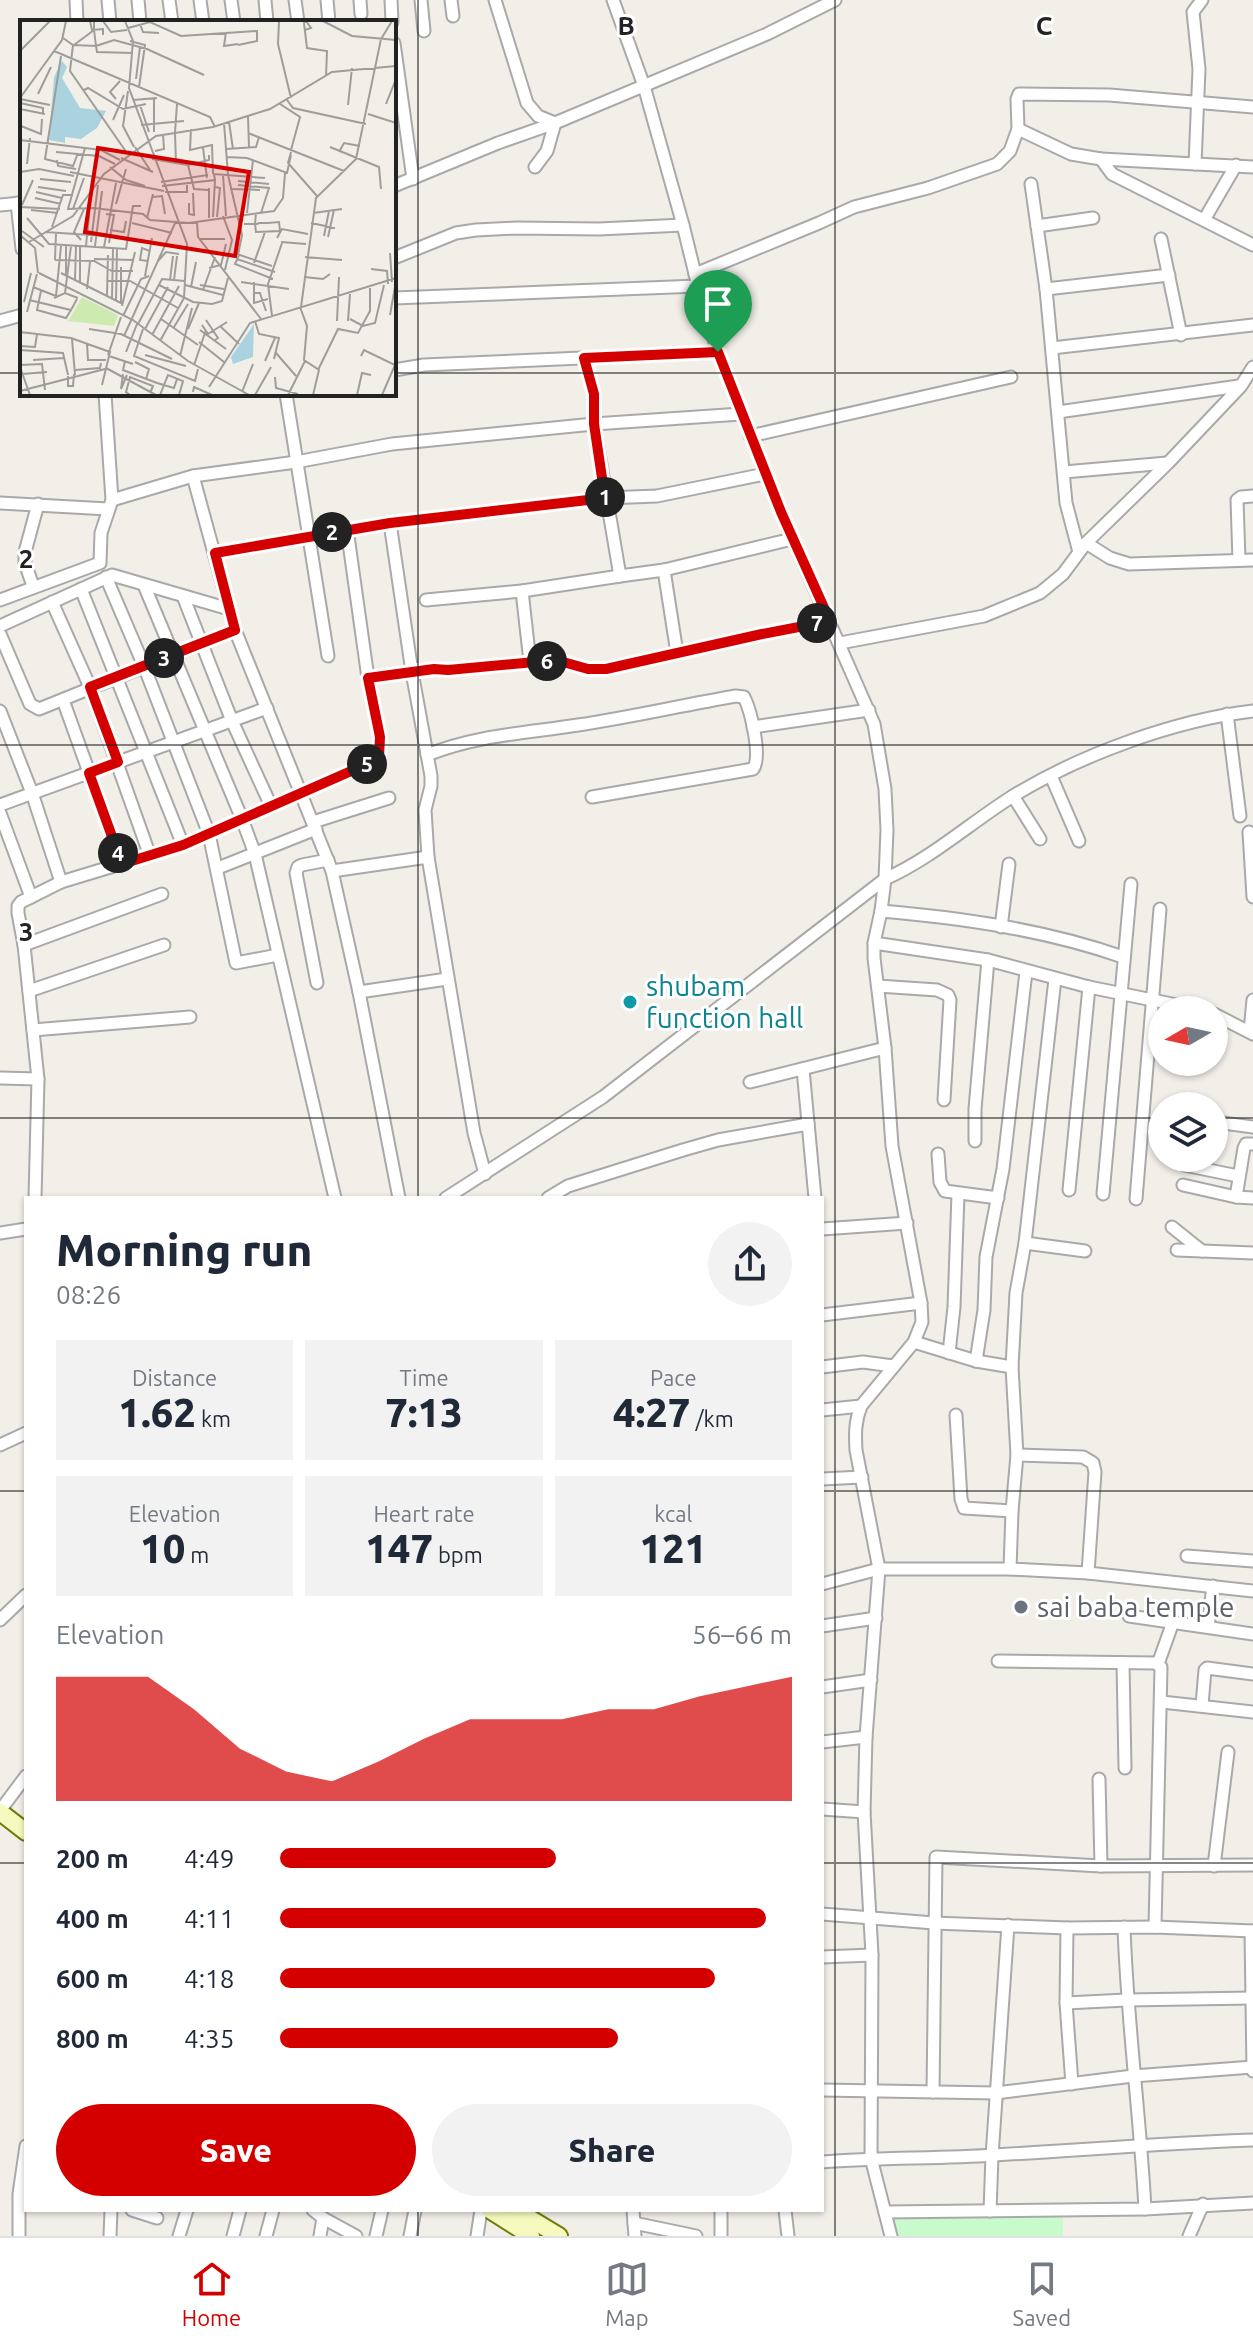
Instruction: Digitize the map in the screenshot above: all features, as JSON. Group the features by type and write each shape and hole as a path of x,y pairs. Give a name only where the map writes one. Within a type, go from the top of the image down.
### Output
{"main road":[{"path":"1,1809 24,1818"},
{"path":"1,1809 24,1830"},
{"path":"493,2212 531,2236"},
{"path":"519,2212 559,2236"}],"street":[{"path":"76,0 77,20"},
{"path":"108,0 110,20"},
{"path":"138,0 140,20"},
{"path":"169,0 172,20"},
{"path":"200,0 203,20"},
{"path":"231,0 234,20"},
{"path":"265,0 267,20"},
{"path":"295,0 298,20"},
{"path":"327,0 329,20"},
{"path":"360,0 361,14"},
{"path":"391,0 392,20"},
{"path":"421,0 424,31"},
{"path":"451,0 453,16"},
{"path":"495,0 527,103 538,116 555,123"},
{"path":"613,0 644,86 718,352 792,539 869,710 879,746 885,789 885,879 874,943 892,1146 922,1322 914,1342 861,1406 855,1433 879,1569 866,1737 864,1812 872,1955 871,2158 891,2236"},
{"path":"396,185 644,86 767,34 835,0"},
{"path":"1195,164 1199,69 1193,12 1202,0"},
{"path":"396,76 398,108 413,179"},
{"path":"396,298 696,280 854,207 928,188 997,164 1010,151 1018,129 1019,94 1109,95 1253,107"},
{"path":"535,167 547,151 555,123"},
{"path":"1018,129 1071,154 1101,159 1253,167"},
{"path":"1101,159 1112,174 1253,245"},
{"path":"1204,220 1236,165"},
{"path":"1031,184 1046,289 1066,503 1082,547 1129,564 1253,560"},
{"path":"0,205 20,203"},
{"path":"1037,226 1093,218"},
{"path":"396,257 456,233 476,230 683,225"},
{"path":"1161,239 1181,335"},
{"path":"1046,289 1169,275"},
{"path":"0,321 20,316"},
{"path":"1052,348 1253,325"},
{"path":"396,370 424,365 718,352"},
{"path":"584,358 594,394 594,424 620,576"},
{"path":"840,643 997,612 1040,593 1063,574 1082,547 1241,386 1253,367"},
{"path":"750,436 1011,377"},
{"path":"1058,412 1241,386"},
{"path":"0,600 100,563 101,533 110,504 105,396"},
{"path":"286,396 328,656"},
{"path":"0,507 110,504 193,476 296,462 392,444 594,424 741,414"},
{"path":"1064,472 1168,463"},
{"path":"215,553 390,523 605,498 657,496 765,474"},
{"path":"193,476 235,630 330,866 359,992 399,1196"},
{"path":"1239,560 1237,500 1253,496"},
{"path":"33,586 25,563 25,552 38,504"},
{"path":"390,523 431,776 425,810 428,857 474,1133 485,1174"},
{"path":"35,1196 38,1079 18,906 61,882 183,845 379,757 380,737 368,678 347,529"},
{"path":"426,600 522,591 664,570 792,539"},
{"path":"664,570 677,653"},
{"path":"0,626 112,575 229,609"},
{"path":"106,577 209,834 236,963 278,955"},
{"path":"144,585 255,854 335,1196"},
{"path":"81,589 183,845"},
{"path":"522,591 530,662"},
{"path":"183,596 232,721 271,806"},
{"path":"52,602 90,687 150,856"},
{"path":"368,678 434,669 556,660 588,669 606,669 830,621"},
{"path":"0,634 33,707 39,709 235,630"},
{"path":"427,755 453,744 484,738 576,726 736,696 744,697 747,701 758,758 753,769 592,797"},
{"path":"63,700 122,864"},
{"path":"0,805 267,708"},
{"path":"753,727 869,710"},
{"path":"0,711 32,793 61,882"},
{"path":"469,1192 485,1174 603,1097 885,879 908,869 1013,796 1119,746 1182,725 1253,711"},
{"path":"1227,714 1240,816"},
{"path":"1051,776 1079,841"},
{"path":"1013,796 1040,839"},
{"path":"218,868 314,825 389,798"},
{"path":"0,813 31,897"},
{"path":"1249,832 1253,897"},
{"path":"317,983 296,869 302,865 330,866 428,857"},
{"path":"1001,927 1009,864"},
{"path":"1103,1194 1131,884"},
{"path":"24,945 162,894"},
{"path":"1154,996 1160,909"},
{"path":"881,911 942,916 1001,927 1093,946 1123,957"},
{"path":"874,943 988,960 1026,972 1148,999"},
{"path":"29,991 164,945"},
{"path":"975,1141 988,960"},
{"path":"976,1361 984,1310 986,1257 1003,1169 1026,972"},
{"path":"359,992 447,979"},
{"path":"1010,1569 1017,1455 1012,1367 1016,1293 1025,1243 1055,979"},
{"path":"878,986 937,990 948,995 944,1100"},
{"path":"1069,1190 1089,987"},
{"path":"1228,1021 1252,1032 1253,1000"},
{"path":"33,1030 190,1017"},
{"path":"750,1082 885,1048"},
{"path":"1136,1199 1148,1066"},
{"path":"803,1069 815,1196"},
{"path":"0,1078 38,1079"},
{"path":"551,1196 568,1186 718,1140 808,1124"},
{"path":"1228,1124 1253,1127"},
{"path":"1236,1197 1245,1146 1253,1144"},
{"path":"938,1154 945,1191 998,1198"},
{"path":"1218,1172 1238,1176"},
{"path":"1183,1185 1253,1198"},
{"path":"949,1353 958,1194"},
{"path":"824,1229 907,1223"},
{"path":"1172,1227 1202,1251"},
{"path":"0,1233 24,1229"},
{"path":"1025,1243 1085,1251"},
{"path":"1177,1250 1253,1253"},
{"path":"824,1315 921,1303"},
{"path":"914,1342 976,1361 1012,1367"},
{"path":"824,1367 863,1362 893,1366"},
{"path":"824,1410 861,1406"},
{"path":"956,1415 964,1508 1012,1511"},
{"path":"0,1445 24,1434"},
{"path":"1017,1455 1083,1457 1093,1463 1095,1472 1088,1573"},
{"path":"824,1479 862,1477"},
{"path":"1187,1556 1253,1561"},
{"path":"824,1583 879,1569 1010,1569 1088,1573 1253,1591"},
{"path":"1208,1627 1213,1586"},
{"path":"0,1620 24,1597"},
{"path":"1129,1616 1253,1634"},
{"path":"824,1626 876,1618"},
{"path":"1155,1927 1162,1702 1162,1672 1158,1664 1173,1622"},
{"path":"998,1661 1158,1664"},
{"path":"1123,1663 1125,1768"},
{"path":"1202,1705 1207,1668 1253,1674"},
{"path":"824,1687 871,1680"},
{"path":"1162,1702 1253,1712"},
{"path":"824,1742 866,1737"},
{"path":"1214,1866 1228,1752"},
{"path":"1,1809 24,1779"},
{"path":"1099,1779 1101,1866"},
{"path":"824,1809 864,1812"},
{"path":"933,2092 936,1857 1101,1866 1253,1865"},
{"path":"824,1914 934,1923 1252,1931 1253,1998 1253,2068 1133,2076 996,2093 824,2090"},
{"path":"990,2211 1008,1925"},
{"path":"1124,1927 1126,2000 1145,2209"},
{"path":"1067,1928 1066,2003 1072,2084"},
{"path":"824,1957 872,1955"},
{"path":"1066,2003 1253,1998"},
{"path":"824,2162 992,2156 1141,2144 1253,2140"},
{"path":"19,2236 19,2194 24,2160"},
{"path":"885,2212 1145,2209 1253,2203"},
{"path":"1189,2236 1203,2204"},
{"path":"110,2236 111,2212"},
{"path":"138,2212 157,2218"},
{"path":"179,2236 186,2212"},
{"path":"233,2236 239,2212"},
{"path":"266,2236 272,2212"},
{"path":"316,2212 356,2236"},
{"path":"376,2236 382,2212"},
{"path":"410,2236 415,2212"},
{"path":"477,2236 481,2212"},
{"path":"721,2212 721,2236"},
{"path":"785,2212 788,2236"},
{"path":"635,2236 634,2216 696,2236"},
{"path":"320,2236 323,2218"}],"green space":[{"path":"1063,2216 1063,2236 898,2236 893,2218"}],"place":[{"name":"shubam function hall","path":"630,1002"},
{"name":"sai baba temple","path":"1021,1607"}],"route":[{"path":"718,352 792,539 830,621 606,669 588,669 556,660 434,669 368,678 381,749 374,761 183,845 122,864 89,773 118,762 90,687 235,630 215,553 347,529 605,498 594,424 594,394 584,358 718,352"}]}
